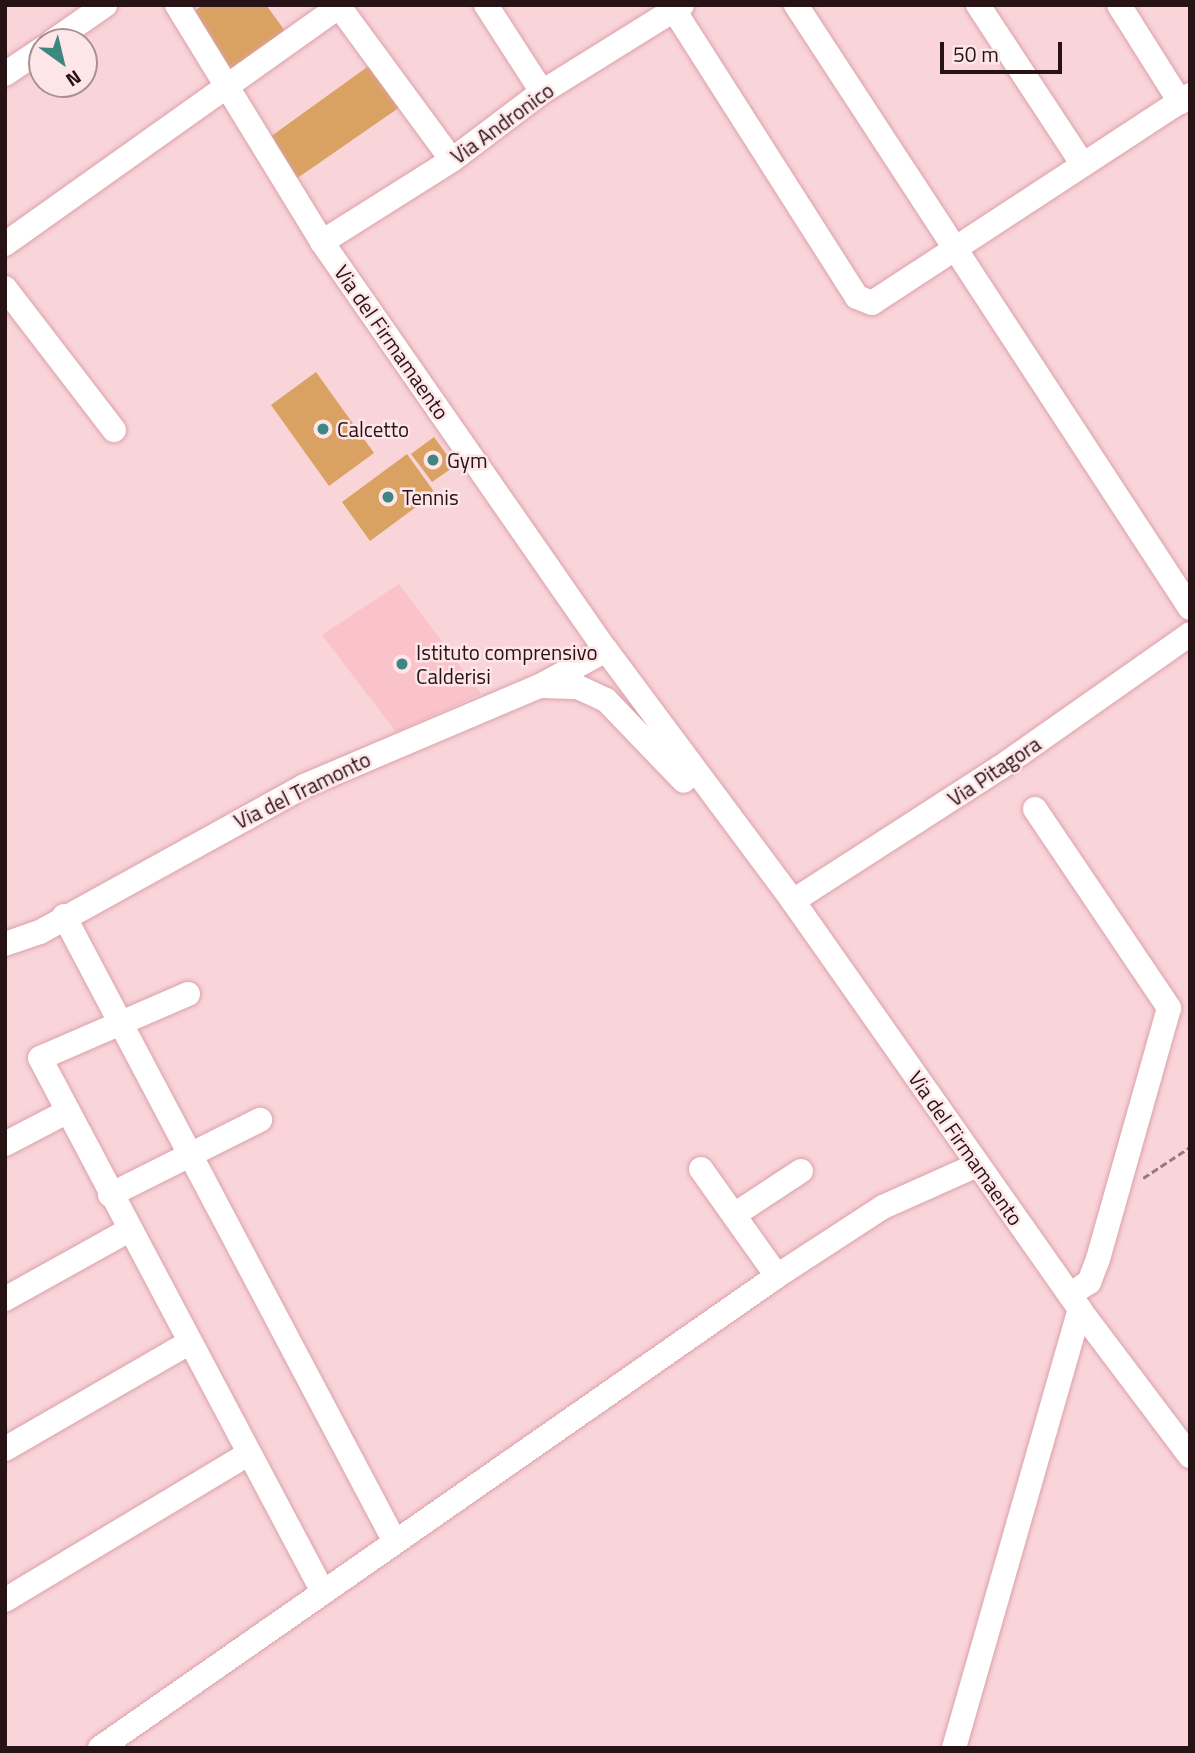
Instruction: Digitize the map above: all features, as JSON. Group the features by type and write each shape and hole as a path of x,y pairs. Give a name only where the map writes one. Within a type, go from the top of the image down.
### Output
{"street":[{"path":"72,28 105,5"},
{"name":"Via del Firmamaento","path":"177,5 322,242 606,650 744,839 793,901 1075,1303 1190,1456"},
{"path":"486,5 542,92"},
{"path":"796,5 954,251 1190,608"},
{"path":"978,5 1083,165"},
{"path":"678,8 857,297 872,303 1185,98 1119,5"},
{"path":"7,240 339,6 452,160"},
{"name":"Via Andronico","path":"322,242 452,160 542,92 678,8"},
{"path":"5,74 28,58"},
{"path":"5,288 114,430"},
{"name":"Via Pitagora","path":"793,901 1001,767 1190,634"},
{"name":"Via del Tramonto","path":"5,944 40,932 64,916 304,786 478,708 540,686 606,650"},
{"name":"Via del Firmamaento","path":"540,686 578,687 606,700 744,839"},
{"path":"954,1748 1075,1303 1089,1282 1169,1009 1035,809"},
{"path":"64,916 395,1542"},
{"path":"188,994 40,1058 110,1195 323,1592"},
{"path":"5,1144 68,1111"},
{"path":"110,1195 260,1120"},
{"path":"100,1748 777,1276 883,1207 977,1165"},
{"path":"701,1169 777,1276"},
{"path":"734,1215 802,1171"},
{"path":"5,1299 129,1230"},
{"path":"5,1449 190,1342"},
{"path":"5,1600 248,1454"}],"path":[{"path":"1117,1191 1190,1147"}],"shaded area":[{"path":"203,5 266,5 288,35 232,76 193,12"},
{"path":"370,65 400,107 296,179 270,137"},
{"name":"Calcetto","path":"316,372 374,453 329,486 271,405"},
{"name":"Gym","path":"434,437 455,466 432,482 411,454"},
{"name":"Tennis","path":"407,454 435,493 370,541 342,502"},
{"name":"Istituto comprensivo Calderisi","path":"399,584 481,694 396,732 322,635"}],"place":[{"name":"Calcetto","path":"323,429"},
{"name":"Gym","path":"433,460"},
{"name":"Tennis","path":"388,497"},
{"name":"Istituto comprensivo Calderisi","path":"402,664"}]}
